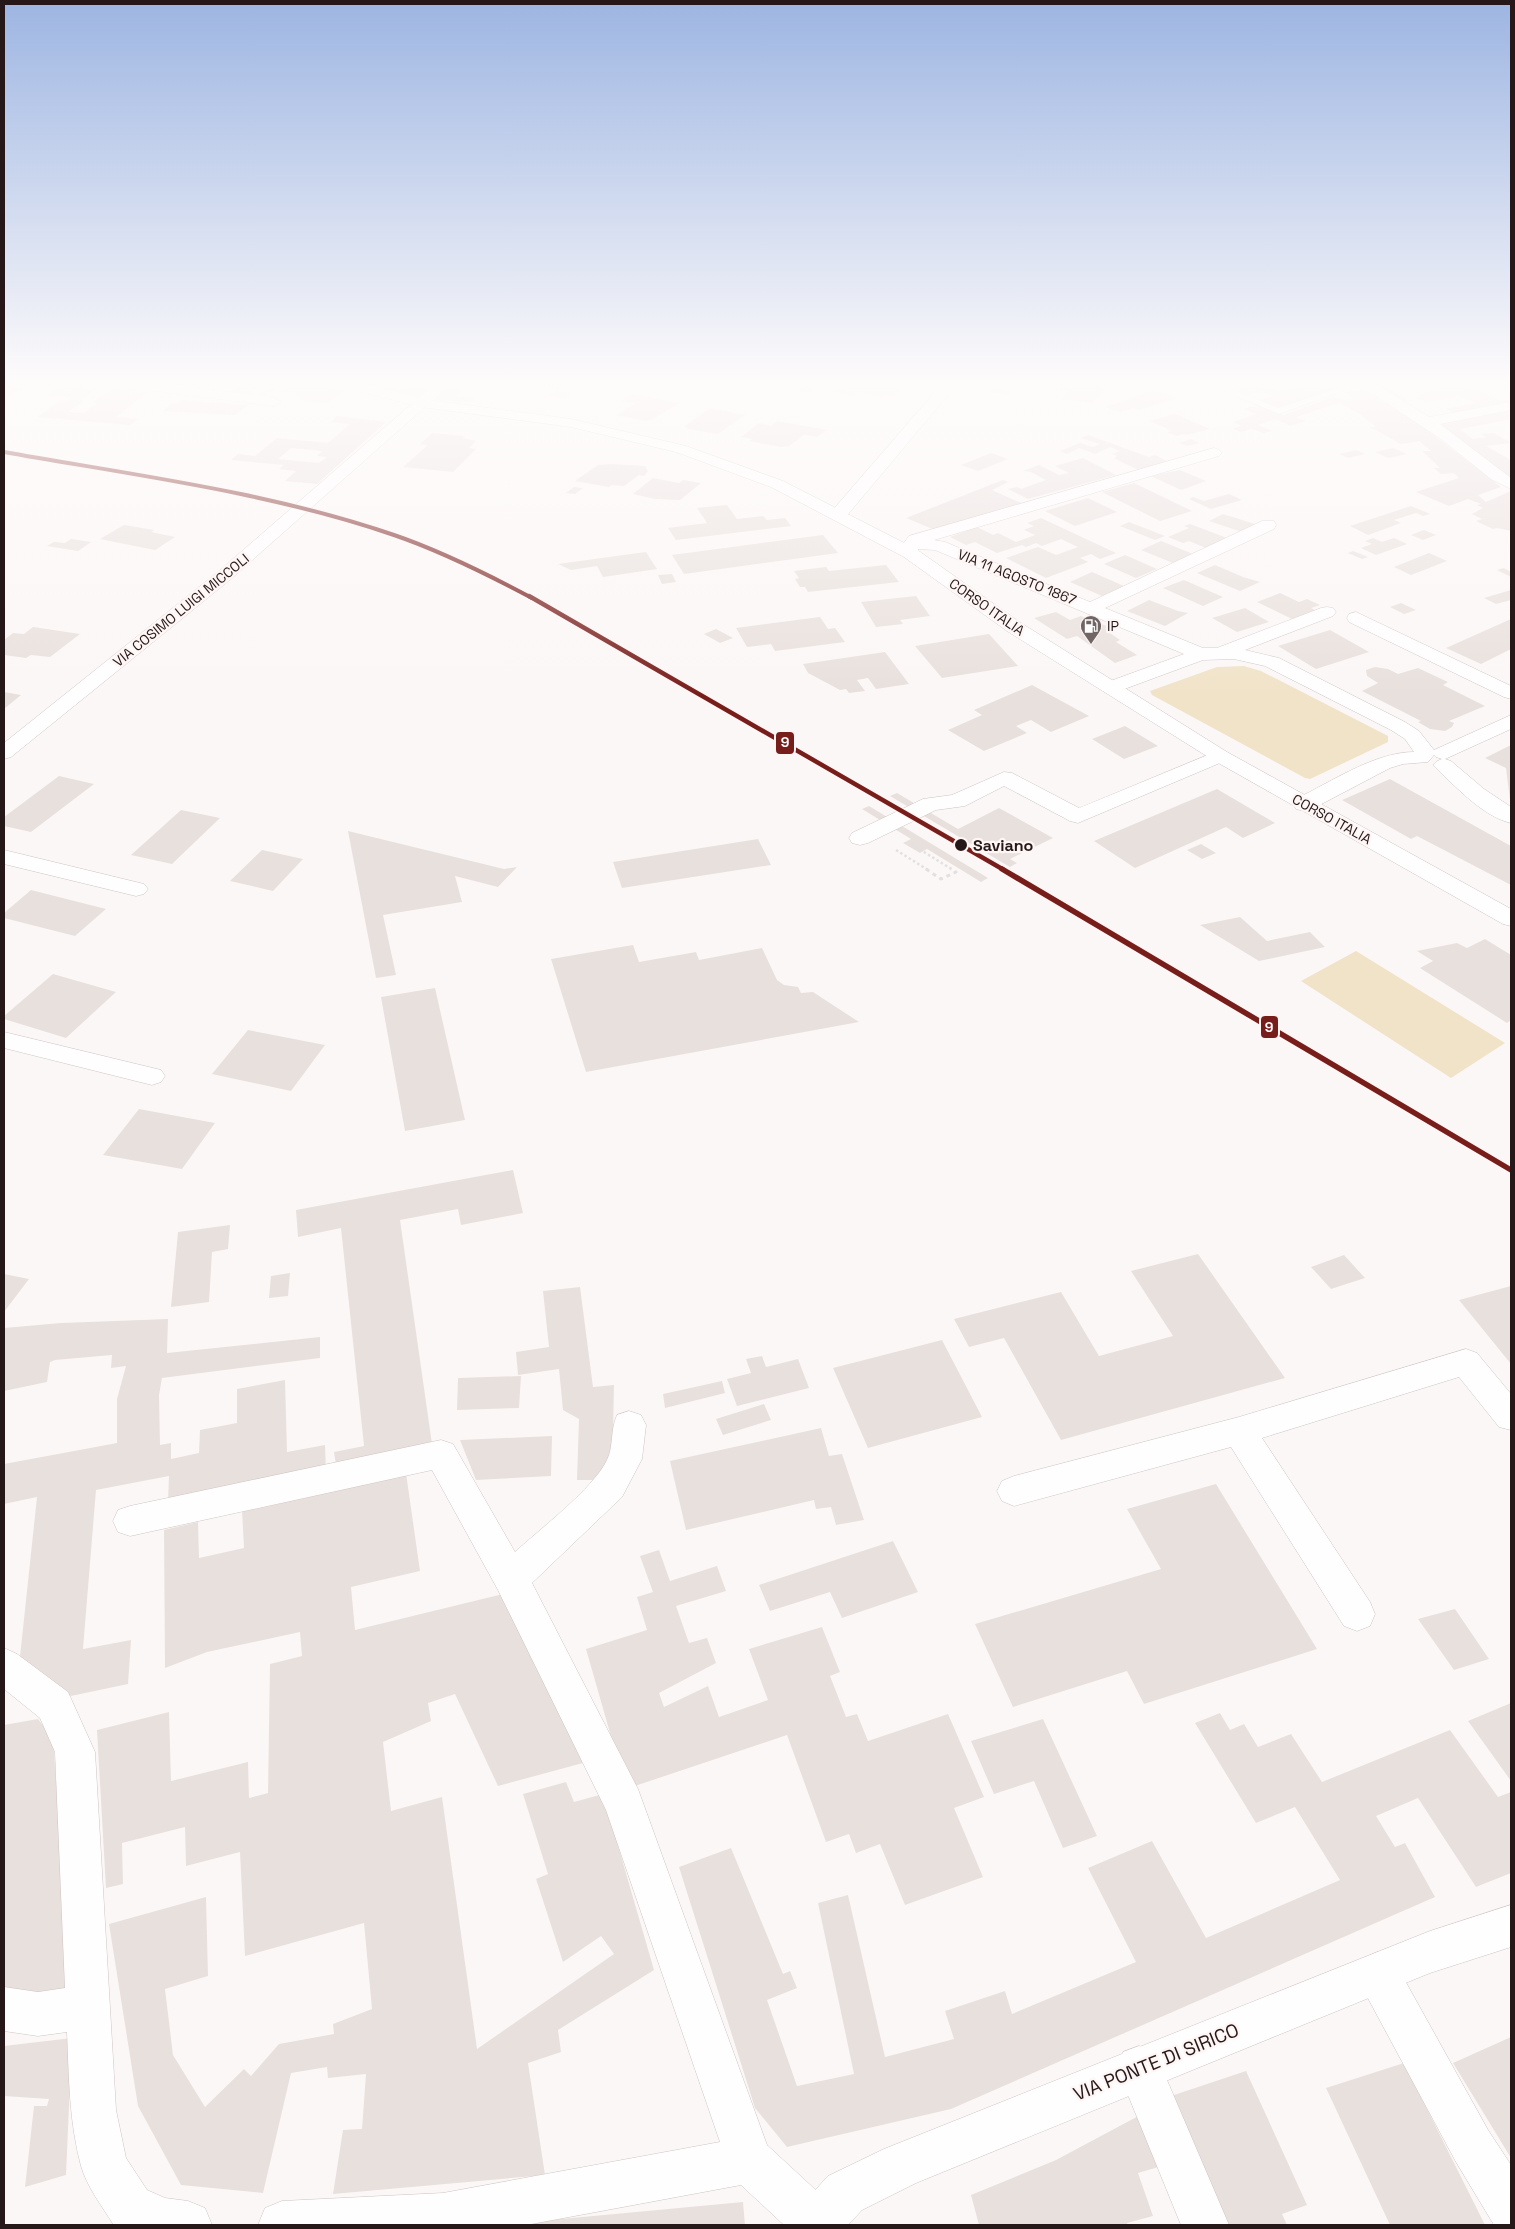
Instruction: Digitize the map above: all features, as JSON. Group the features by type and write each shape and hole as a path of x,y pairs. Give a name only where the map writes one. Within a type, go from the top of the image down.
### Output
{"street":[{"name":"VIA COSIMO LUIGI MICCOLI","path":"4,753 225,575 325,487"},
{"name":"CORSO ITALIA","path":"783,487 903,549 1014,627 1220,756 1511,919"},
{"path":"838,515 862,487"},
{"path":"903,549 1104,487"},
{"path":"1091,608 1268,525"},
{"name":"VIA 11 AGOSTO 1867","path":"903,549 922,543 939,546 1201,654 1220,652 1259,657 1285,668 1412,735 1433,757 1476,794 1511,816"},
{"path":"1220,652 1327,612"},
{"path":"1356,618 1511,693"},
{"path":"1112,687 1201,654"},
{"path":"1304,804 1382,764 1401,758 1433,757 1511,721"},
{"path":"865,836 931,804 958,801 1004,778 1078,816 1220,756"},
{"path":"4,857 136,890"},
{"path":"4,1040 152,1076"},
{"path":"1014,1491 1239,1431 1466,1362 1511,1417"},
{"path":"511,1580 610,1487 625,1459 629,1425"},
{"path":"1239,1431 1356,1614"},
{"path":"130,1521 441,1454 511,1580 624,1803 749,2160 816,2224"},
{"path":"4,1666 54,1705 75,1752 93,2110 105,2168 130,2207 164,2222 188,2225"},
{"name":"VIA PONTE DI SIRICO","path":"816,2224 845,2194 901,2166 1139,2068 1430,1952 1511,1926"},
{"path":"1378,1974 1472,2146 1511,2208"},
{"path":"4,2009 38,2014 88,2007"},
{"path":"1139,2068 1205,2225"},
{"path":"282,2225 443,2217 749,2160"}],"path":[{"path":"865,836 940,879 956,872 920,849"}],"shaded area":[{"path":"1244,666 1261,671 1388,736 1388,742 1310,779 1305,778 1152,695 1150,691 1217,667"},
{"path":"1356,951 1505,1043 1451,1078 1301,981"}],"building":[{"path":"574,487 583,488 575,494 566,493"},
{"path":"642,487 696,487 680,500 655,499 633,494"},
{"path":"985,487 998,487 992,490 1021,503 935,530 906,518"},
{"path":"1017,487 1021,489 1026,487 1072,487 1028,499 1008,489"},
{"path":"1120,487 1142,487 1192,511 1160,521 1102,492"},
{"path":"1175,487 1189,487 1181,490"},
{"path":"1431,487 1501,487 1478,495 1486,502 1511,491 1511,531 1493,529 1476,521 1482,519 1472,514 1483,508 1477,505 1481,504 1468,499 1449,506 1416,492"},
{"path":"1229,494 1242,500 1211,509 1189,499 1193,497 1204,501"},
{"path":"1088,498 1117,512 1075,526 1045,511"},
{"path":"727,505 737,519 763,516 767,520 785,518 791,526 676,540 668,528 707,523 697,508"},
{"path":"1411,506 1430,514 1423,516 1416,513 1394,520 1401,523 1368,535 1350,526"},
{"path":"1223,514 1255,524 1242,532 1209,521"},
{"path":"1041,518 1116,553 1100,559 1091,554 1080,558 1088,562 1046,578 1006,558 1038,547 1056,555 1078,547 1061,539 1042,546 1036,543 1026,547 1022,545 997,553 975,542 966,545 950,537 977,527 993,535 998,533 1016,542 1035,535 1024,530 1034,526 1027,523"},
{"path":"1129,522 1165,536 1155,540 1120,526"},
{"path":"1190,524 1227,538 1206,548 1189,541 1183,543 1168,537 1189,528 1184,526"},
{"path":"124,525 154,530 151,532 175,537 155,550 100,539"},
{"path":"1424,530 1436,535 1423,540 1411,535"},
{"path":"823,535 838,553 684,574 672,555"},
{"path":"1373,538 1382,542 1394,538 1407,544 1376,555 1361,548 1372,544 1365,541"},
{"path":"71,539 91,542 78,551 47,546 54,542 65,543"},
{"path":"1161,541 1193,554 1173,563 1141,550"},
{"path":"1353,551 1368,557 1362,559 1348,553"},
{"path":"646,552 657,569 603,577 597,566 571,570 558,564"},
{"path":"1429,553 1447,561 1411,575 1394,567"},
{"path":"1125,555 1157,569 1136,578 1104,564"},
{"path":"886,565 899,582 808,592 805,587 800,587 795,579 799,578 794,571 826,567 829,571"},
{"path":"1215,565 1260,582 1240,591 1197,573"},
{"path":"1504,568 1511,572 1511,577 1497,570"},
{"path":"1092,572 1124,586 1102,596 1070,582"},
{"path":"672,574 676,582 662,584 658,575"},
{"path":"1184,580 1223,597 1203,606 1163,588"},
{"path":"1511,590 1511,600 1496,604 1484,598"},
{"path":"1280,593 1299,602 1307,599 1320,605 1311,608 1315,610 1292,619 1257,602"},
{"path":"916,596 930,616 900,620 903,624 876,627 861,602"},
{"path":"1149,600 1188,613 1165,626 1127,611"},
{"path":"1401,603 1416,610 1404,614 1390,607"},
{"path":"1245,608 1269,622 1237,632 1212,618"},
{"path":"1056,612 1070,620 1081,616 1114,629 1107,631 1120,640 1116,642 1137,655 1115,663 1077,636 1067,639 1034,618"},
{"path":"820,617 828,629 835,628 845,642 775,651 771,644 747,647 736,628"},
{"path":"1511,619 1511,649 1481,664 1446,648"},
{"path":"33,627 80,634 50,657 31,655 26,658 4,655 4,640 13,633 24,634"},
{"path":"716,629 733,638 720,643 704,634"},
{"path":"1330,630 1369,652 1316,669 1278,646"},
{"path":"989,634 1018,666 942,678 915,646"},
{"path":"885,652 909,684 876,689 868,678 857,680 865,691 849,693 846,689 840,690 808,673 803,664"},
{"path":"1375,667 1388,669 1398,674 1418,668 1448,682 1443,685 1485,706 1449,721 1454,723 1452,727 1445,731 1430,729 1418,722 1421,721 1362,691 1378,683 1367,676 1366,670"},
{"path":"1032,685 1089,716 1051,732 1031,720 1016,726 1027,733 984,751 948,730 982,715 974,710"},
{"path":"4,692 21,695 4,709"},
{"path":"1125,726 1158,746 1124,759 1092,739"},
{"path":"1511,745 1510,800 1506,768 1485,758"},
{"path":"59,776 94,784 31,832 4,826 4,817"},
{"path":"1390,779 1511,846 1511,885 1417,836 1411,839 1342,800"},
{"path":"1217,789 1275,823 1243,838 1226,827 1135,868 1094,841"},
{"path":"897,793 958,829 999,808 1053,838 1010,859 1017,863 1010,867 890,796"},
{"path":"869,806 988,878 981,882 927,849 920,853 903,843 911,839 862,809"},
{"path":"181,810 220,818 172,864 131,855"},
{"path":"348,831 504,869 517,867 498,887 455,876 462,902 383,915 396,975 376,978"},
{"path":"758,839 771,865 622,888 613,862"},
{"path":"1201,844 1216,853 1202,859 1187,850"},
{"path":"262,850 303,859 273,891 230,881"},
{"path":"31,890 106,909 75,936 4,918 4,913"},
{"path":"1240,917 1267,941 1310,932 1325,947 1259,961 1200,925"},
{"path":"1485,939 1511,955 1511,1020 1507,1023 1420,968 1433,961 1417,951 1457,943 1467,948"},
{"path":"633,945 639,962 696,952 699,960 762,948 777,980 784,985 798,987 801,993 813,992 859,1022 586,1072 551,959"},
{"path":"53,974 116,992 66,1038 4,1019 4,1016"},
{"path":"435,988 465,1120 405,1131 381,997"},
{"path":"248,1030 325,1045 291,1091 212,1074"},
{"path":"139,1109 215,1123 182,1169 103,1155"},
{"path":"513,1170 523,1213 461,1225 458,1209 400,1220 432,1444 336,1465 334,1452 364,1446 341,1228 298,1237 296,1210"},
{"path":"230,1225 228,1249 212,1252 209,1302 171,1307 178,1232"},
{"path":"1198,1254 1285,1378 1061,1440 1004,1338 969,1347 954,1319 1061,1292 1099,1356 1173,1336 1131,1271"},
{"path":"1344,1255 1365,1278 1331,1289 1311,1267"},
{"path":"290,1273 288,1296 269,1298 271,1276"},
{"path":"4,1274 29,1279 4,1312"},
{"path":"1511,1286 1511,1364 1459,1300"},
{"path":"580,1287 593,1387 614,1385 612,1480 577,1480 579,1419 563,1410 559,1369 518,1375 516,1352 549,1347 543,1291"},
{"path":"168,1319 167,1353 320,1337 320,1358 162,1378 159,1395 160,1445 171,1443 171,1459 199,1453 200,1430 237,1423 237,1389 285,1380 287,1452 325,1445 326,1472 168,1502 169,1476 96,1490 83,1649 131,1640 128,1684 71,1696 19,1666 37,1497 4,1504 4,1464 117,1443 117,1399 126,1366 111,1368 112,1355 55,1360 50,1362 47,1382 4,1391 4,1328 61,1323"},
{"path":"942,1340 982,1417 868,1448 833,1368"},
{"path":"762,1356 766,1367 798,1359 809,1388 737,1406 727,1379 751,1373 746,1359"},
{"path":"521,1376 519,1408 457,1410 458,1378"},
{"path":"722,1381 725,1393 665,1408 663,1394"},
{"path":"764,1404 771,1420 723,1435 716,1419"},
{"path":"821,1428 829,1456 842,1454 864,1520 836,1525 831,1507 816,1509 814,1500 686,1530 670,1461"},
{"path":"552,1436 551,1476 476,1480 460,1440"},
{"path":"406,1473 420,1571 351,1587 355,1630 503,1594 583,1763 498,1786 455,1694 428,1703 431,1721 383,1742 391,1811 442,1797 477,2049 614,1954 601,1936 563,1962 536,1879 548,1874 523,1794 566,1782 574,1802 603,1794 654,1970 558,2030 561,2052 528,2063 545,2175 333,2194 343,2130 362,2129 366,2074 328,2078 327,2067 291,2073 263,2193 181,2185 138,2106 109,1924 206,1897 208,1976 165,1989 173,2055 205,2107 244,2069 251,2076 279,2044 334,2034 333,2024 372,2009 364,1923 245,1956 240,1852 186,1866 185,1827 122,1843 123,1884 106,1888 97,1730 169,1712 171,1781 248,1762 249,1798 268,1793 270,1664 302,1656 300,1632 207,1652 165,1668 164,1530 198,1522 199,1558 244,1548 242,1510"},
{"path":"1216,1484 1317,1649 1144,1704 1127,1671 1013,1707 975,1624 1161,1569 1127,1509"},
{"path":"893,1541 918,1592 842,1618 830,1592 770,1611 759,1585"},
{"path":"659,1550 670,1581 717,1566 726,1591 676,1606 689,1643 707,1638 716,1663 659,1693 664,1707 708,1686 719,1717 768,1700 749,1649 822,1627 840,1672 830,1676 846,1717 857,1714 868,1741 948,1714 984,1797 954,1808 983,1877 905,1905 880,1844 856,1853 849,1834 826,1842 787,1735 626,1789 586,1649 647,1630 637,1597 653,1592 640,1556"},
{"path":"1455,1609 1489,1659 1454,1670 1418,1619"},
{"path":"1511,1703 1511,1781 1468,1721"},
{"path":"1220,1713 1230,1730 1244,1724 1258,1747 1291,1734 1322,1782 1450,1730 1498,1797 1511,1792 1511,1873 1476,1887 1418,1798 1376,1816 1395,1847 1405,1843 1435,1897 951,2109 787,2147 755,2108 679,1867 731,1848 783,1974 790,1971 797,1988 767,2000 797,2086 854,2074 818,1903 848,1895 885,2057 954,2039 945,2011 1005,1991 1012,2014 1136,1962 1088,1868 1152,1841 1206,1938 1340,1880 1295,1807 1256,1823 1195,1723"},
{"path":"38,1719 53,1738 71,1996 42,2002 4,1997 4,1725"},
{"path":"1043,1719 1097,1836 1063,1848 1034,1781 994,1794 971,1741"},
{"path":"1511,2037 1511,2158 1453,2063"},
{"path":"72,2038 66,2175 25,2187 34,2106 47,2106 49,2099 4,2096 4,2046"},
{"path":"1404,2063 1485,2225 1390,2225 1326,2088"},
{"path":"1246,2071 1307,2205 1282,2214 1287,2225 1225,2225 1171,2096"},
{"path":"1144,2113 1162,2166 1138,2173 1153,2216 1127,2223 1128,2225 979,2225 971,2195 1056,2160"},
{"path":"743,2202 745,2225 508,2225 508,2224"}],"transit line":[{"name":"9","path":"203,487 314,511 394,535 488,574 580,624 893,805 1511,1170"}],"place":[{"name":"IP","path":"1091,645"},
{"name":"Saviano","path":"961,845"}]}
